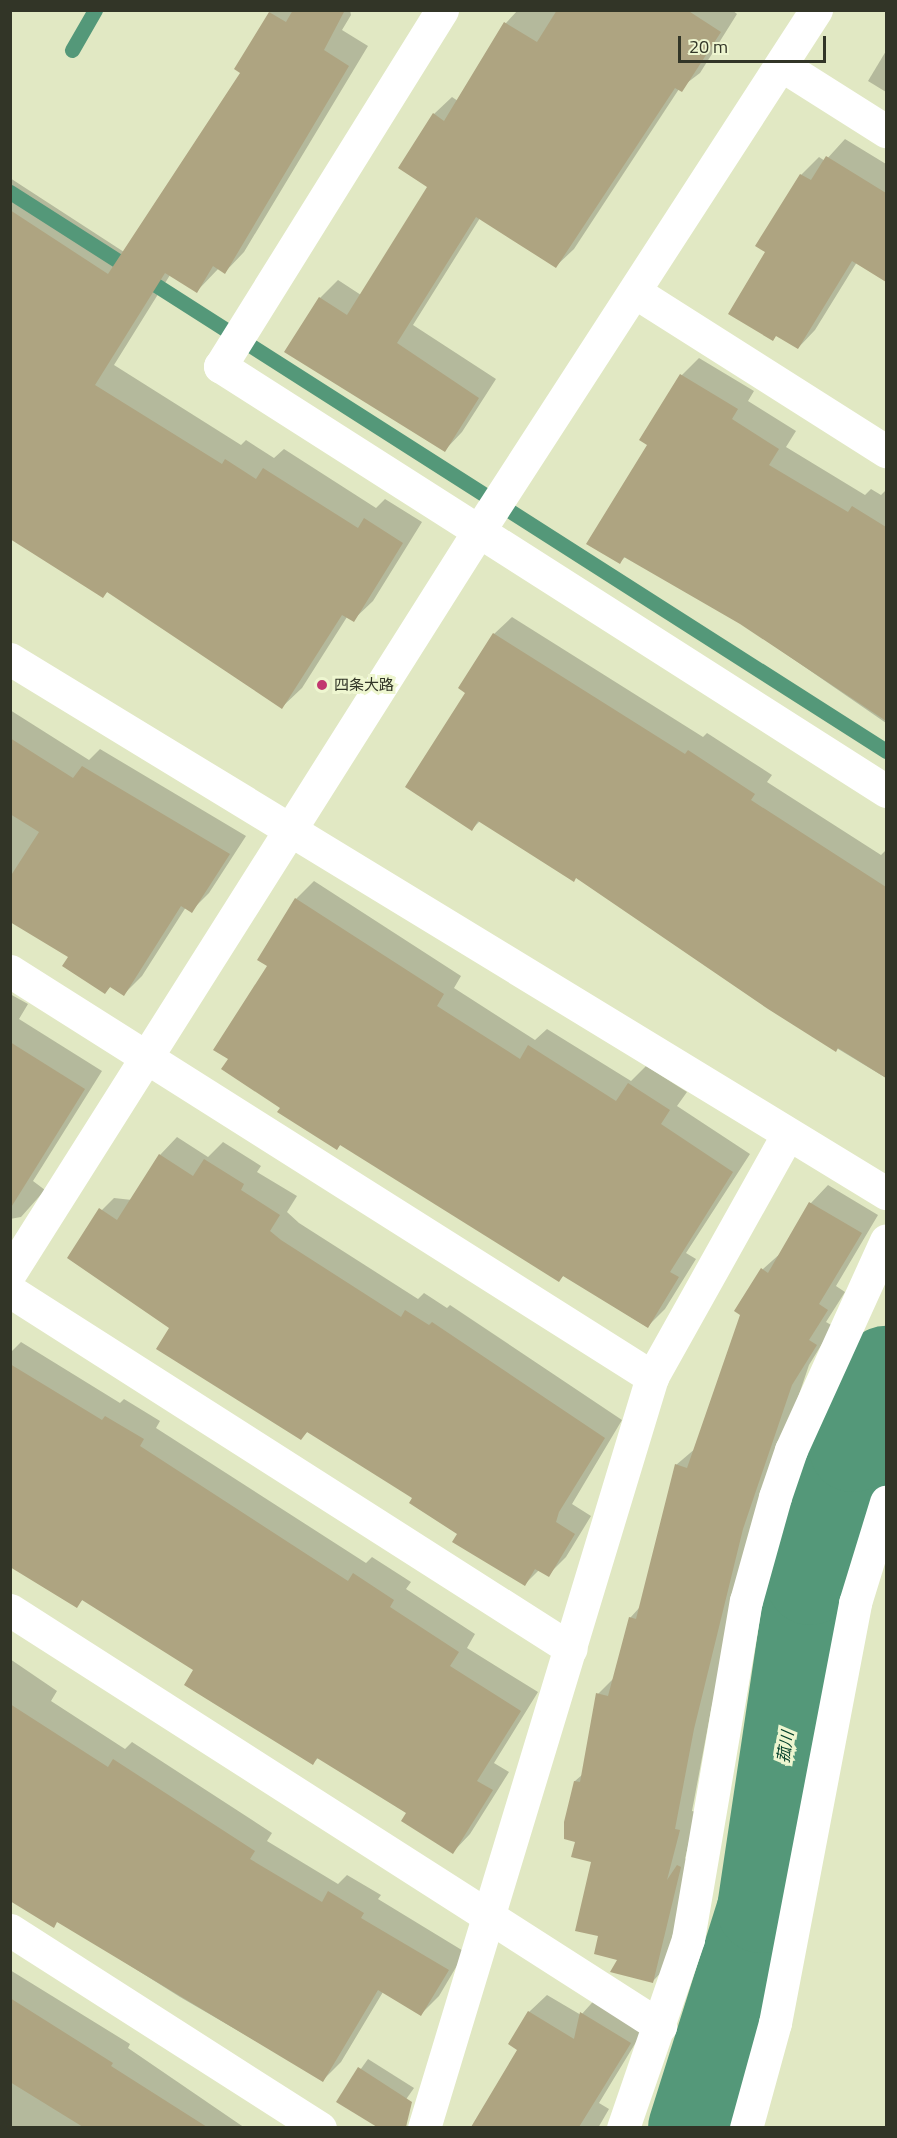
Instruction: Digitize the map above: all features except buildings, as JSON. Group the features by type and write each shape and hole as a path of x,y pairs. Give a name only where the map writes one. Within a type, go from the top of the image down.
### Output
{"street":[{"path":"442,10 220,366 886,791"},
{"path":"10,1273 478,532 783,66 816,10"},
{"path":"783,66 886,131"},
{"path":"635,292 886,451"},
{"path":"10,659 787,1135 886,1193"},
{"path":"10,971 652,1377"},
{"path":"424,2127 652,1377 787,1135"},
{"path":"623,2127 660,2026 688,1938 746,1601 775,1497 791,1450 886,1241"},
{"path":"10,1291 571,1649"},
{"path":"746,2127 775,2023 855,1603 886,1502"},
{"path":"10,1610 660,2026"},
{"path":"10,1930 320,2127"}],"waterway":[{"path":"72,50 95,10"},
{"path":"10,192 886,751"},
{"name":"菰川","path":"692,2128 761,1909 810,1581 853,1448 886,1370"}],"place":[{"name":"四条大路","path":"322,685"}]}
